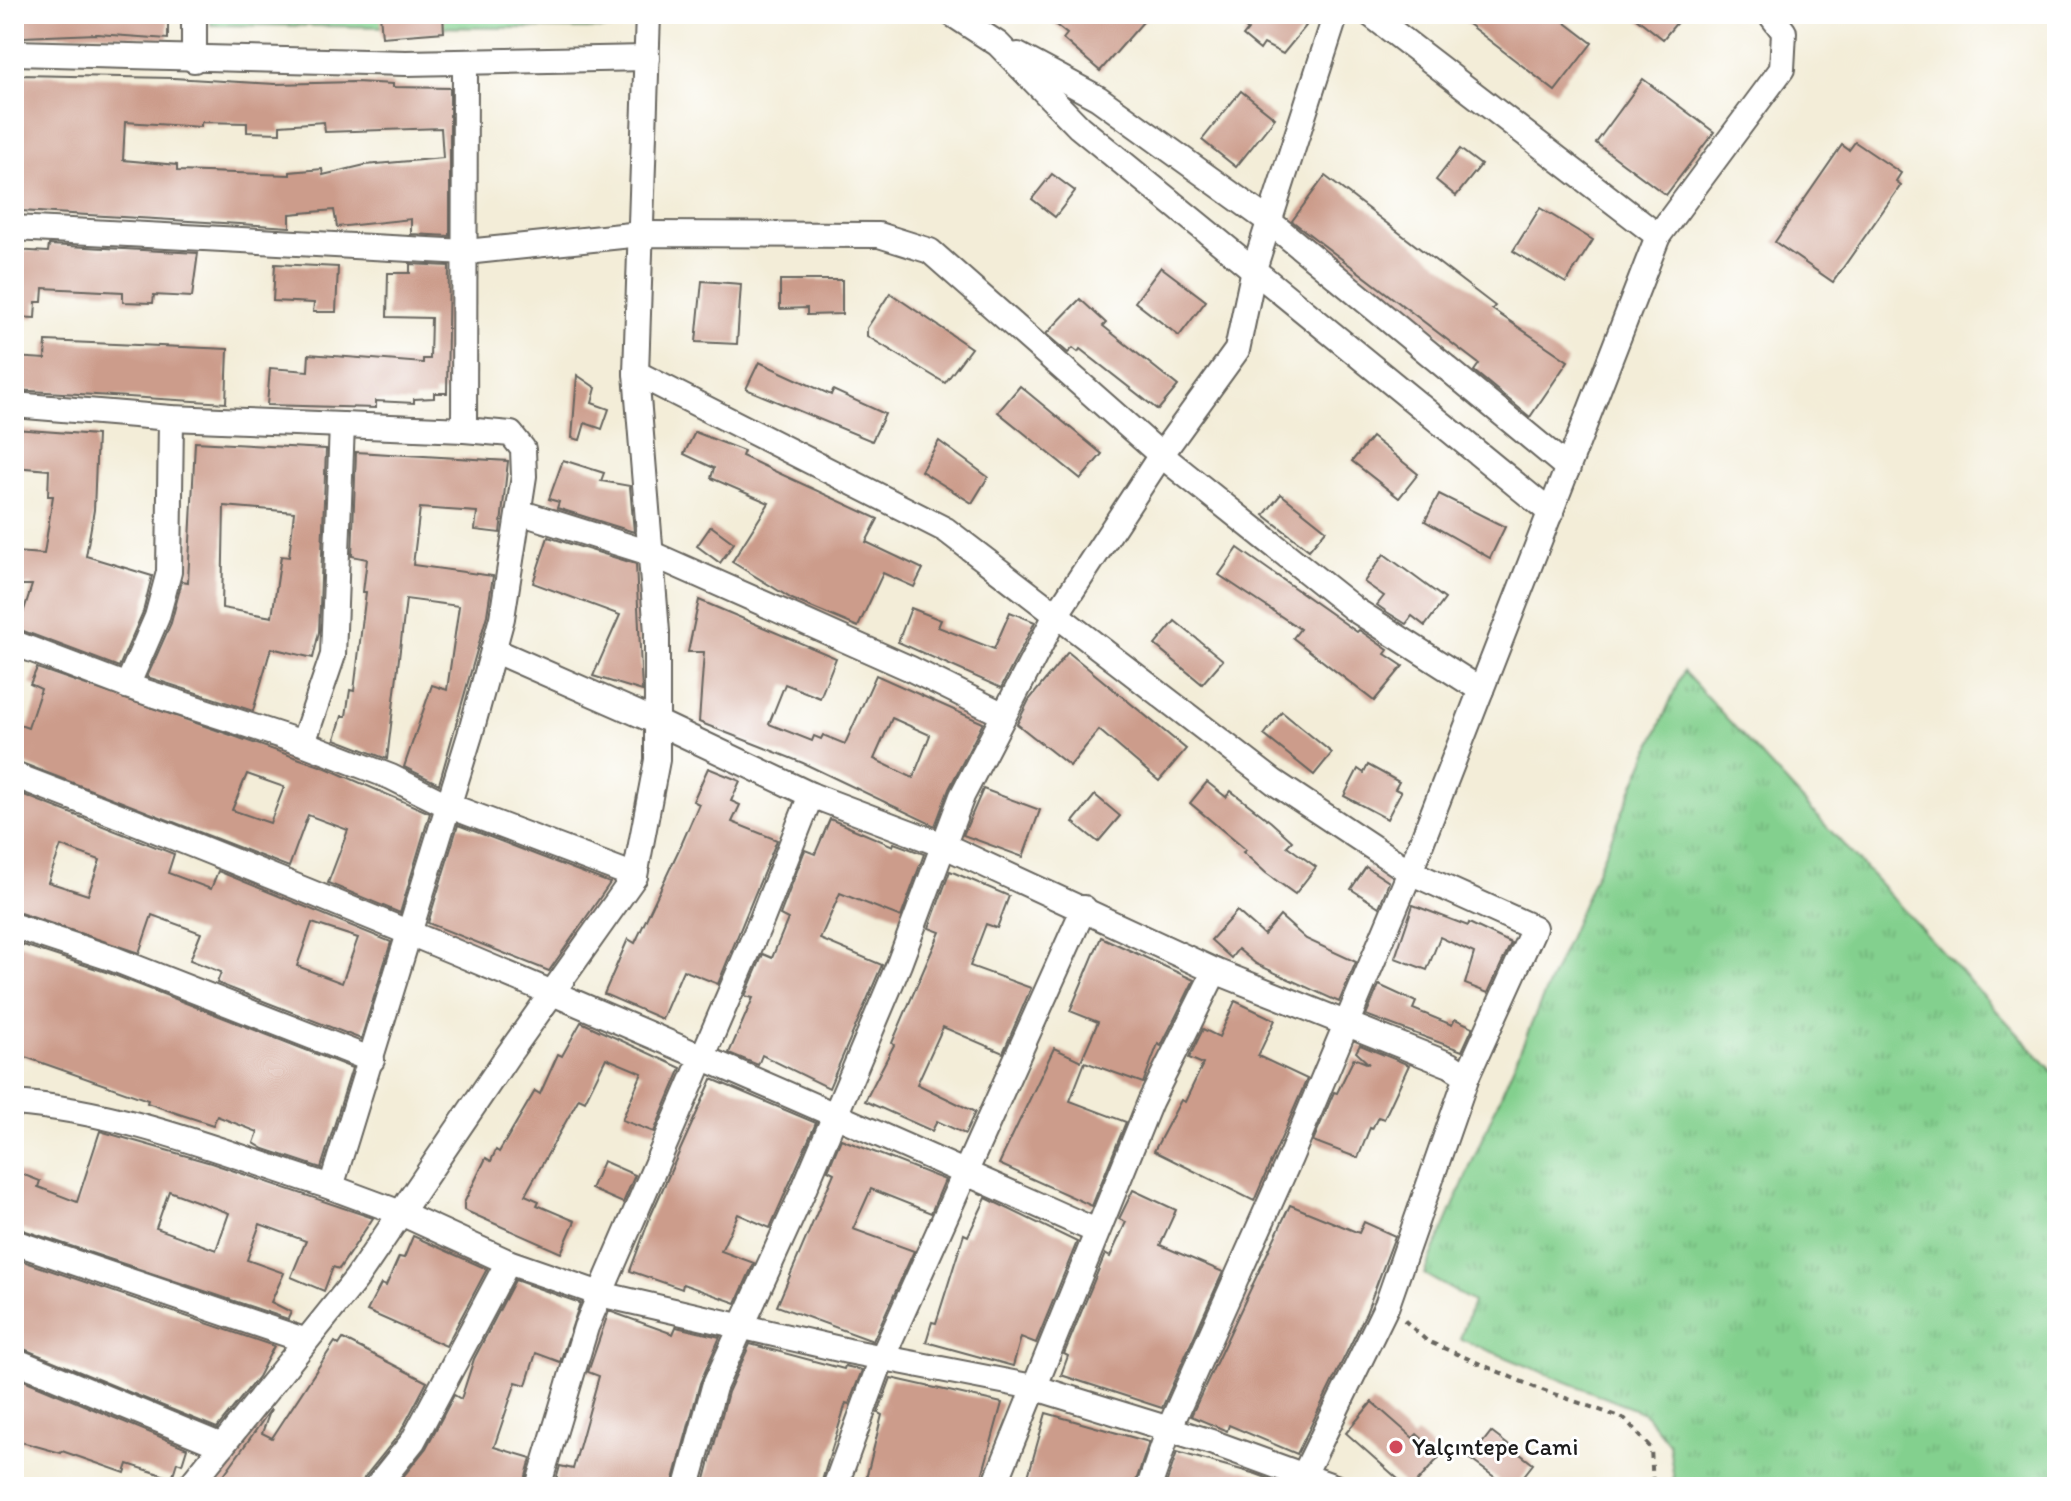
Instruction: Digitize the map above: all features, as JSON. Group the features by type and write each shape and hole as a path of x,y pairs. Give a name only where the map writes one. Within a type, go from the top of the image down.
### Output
{"street":[{"path":"194,14 194,60"},
{"path":"189,1487 356,1279 635,876 657,760 657,632 636,373 648,14"},
{"path":"952,14 998,44 1098,98 1270,222 1568,468"},
{"path":"687,1487 714,1387 744,1327 899,964 962,796 1056,615 1161,455 1237,350 1254,269 1336,14"},
{"path":"1370,14 1658,236"},
{"path":"1149,1487 1169,1429 1347,1024 1410,872 1658,236 1782,69 1784,32 1770,14"},
{"path":"998,44 1079,127 1551,513"},
{"path":"14,53 194,60 465,63 647,58"},
{"path":"464,430 465,63"},
{"path":"14,228 466,252 641,234 879,235 930,251 1161,455 1354,609 1481,690"},
{"path":"636,373 946,530 1274,782 1410,872 1534,928 1467,1076 1387,1305 1300,1480"},
{"path":"14,405 171,418 511,434 523,449 524,476 519,512 493,650 372,1060 331,1187"},
{"path":"127,686 157,617 169,572 171,418"},
{"path":"303,743 333,655 342,425"},
{"path":"519,512 650,553 911,669 1004,715"},
{"path":"14,643 127,686 303,743 391,777 447,805 635,876"},
{"path":"493,650 657,722 811,795 943,845 1215,971 1450,1065 1467,1076"},
{"path":"14,775 409,930 1096,1231"},
{"path":"538,1487 586,1327 811,795"},
{"path":"835,1487 882,1358 1084,908"},
{"path":"14,926 114,959 372,1060"},
{"path":"994,1487 1150,1102 1215,971"},
{"path":"14,1103 55,1106 121,1119 331,1187 401,1213 508,1262 600,1294 882,1358 1033,1387 1169,1429 1300,1480 1335,1487"},
{"path":"14,1242 304,1340"},
{"path":"376,1487 413,1441 508,1262"},
{"path":"14,1360 222,1446"}],"path":[{"path":"1387,1305 1427,1341 1534,1387 1625,1419 1651,1448 1653,1487"}],"green space":[{"path":"211,14 622,14 611,29 211,25"},
{"path":"1683,671 2057,1076 2057,1487 1675,1487 1669,1444 1644,1413 1460,1339 1473,1302 1424,1274"}],"building":[{"path":"23,14 168,14 168,39 97,34 23,37"},
{"path":"380,14 443,14 444,32 382,37"},
{"path":"1042,14 1150,14 1100,71 1063,39 1067,34"},
{"path":"1228,14 1291,14 1306,26 1283,54 1264,44 1260,50 1243,36 1248,30"},
{"path":"1455,14 1554,14 1592,43 1555,91"},
{"path":"1631,14 1684,14 1663,39"},
{"path":"20,75 275,84 355,82 393,84 393,87 450,88 450,236 411,234 411,219 337,227 334,210 290,214 290,227 21,211","holes":["125,122 201,127 201,122 247,123 247,132 280,133 280,125 324,122 325,132 441,128 443,158 365,165 323,175 322,169 290,172 290,175 177,171 177,165 123,160"]},
{"path":"1643,79 1714,132 1666,195 1596,143"},
{"path":"1241,91 1275,118 1236,167 1202,140"},
{"path":"1855,142 1901,173 1896,181 1901,185 1833,282 1775,242 1842,145 1849,150"},
{"path":"1460,149 1481,165 1456,196 1436,180"},
{"path":"1052,174 1075,191 1055,217 1032,199"},
{"path":"1325,176 1495,306 1492,309 1568,361 1530,417 1474,371 1479,364 1292,221"},
{"path":"1540,208 1593,240 1566,283 1513,251"},
{"path":"49,245 198,253 192,297 154,295 153,303 123,302 123,292 43,288 42,302 36,302 35,318 14,317 14,250 48,252"},
{"path":"275,264 338,267 336,312 313,312 314,303 273,301"},
{"path":"410,264 449,266 447,393 434,393 434,398 414,399 414,403 376,401 376,408 267,405 270,368 308,371 309,354 423,363 423,359 430,359 431,318 387,317 388,273 410,273"},
{"path":"1161,267 1206,301 1179,336 1135,302"},
{"path":"780,280 842,280 842,314 807,315 807,308 780,309"},
{"path":"702,281 741,284 737,344 696,342"},
{"path":"890,293 971,348 945,383 867,336 867,328"},
{"path":"1080,299 1106,323 1103,326 1178,386 1158,410 1080,349 1078,352 1073,348 1068,353 1046,334"},
{"path":"46,341 228,349 226,403 14,390 14,357 45,359"},
{"path":"759,362 831,395 833,390 885,414 872,441 746,389"},
{"path":"577,375 596,388 592,403 609,409 602,429 585,423 580,440 572,438"},
{"path":"1020,386 1102,454 1081,479 998,412"},
{"path":"14,429 97,435 94,510 86,556 152,576 143,612 119,667 18,629 32,585 14,585 14,552 44,554 53,496 48,496 49,470 14,467"},
{"path":"695,432 744,451 742,456 878,519 866,542 923,569 914,587 883,573 858,627 792,599 732,562 769,503 711,478 714,468 684,454"},
{"path":"1372,437 1418,474 1399,498 1352,461"},
{"path":"939,441 988,477 972,503 921,471"},
{"path":"195,442 326,449 319,632 313,658 271,648 253,711 147,677 171,623 182,581 188,582","holes":["224,506 294,512 289,557 281,556 272,617 222,608"]},
{"path":"356,452 508,461 500,533 475,530 477,512 420,508 413,565 493,576 487,615 439,784 404,767 432,685 447,690 459,606 406,599 387,759 335,739 342,716 346,716 350,690 354,691 366,592 363,592 367,559 352,556"},
{"path":"563,460 604,473 601,481 630,486 634,532 557,508 559,502 549,499"},
{"path":"1281,494 1326,530 1309,550 1264,515"},
{"path":"1439,494 1505,527 1490,558 1425,521"},
{"path":"711,526 734,543 720,563 697,546"},
{"path":"548,537 636,564 642,691 593,676 620,615 533,583"},
{"path":"1238,548 1357,632 1359,630 1388,650 1385,654 1403,666 1374,701 1293,638 1300,629 1219,575"},
{"path":"1384,554 1445,599 1425,626 1412,616 1406,624 1377,605 1384,596 1364,582"},
{"path":"699,600 836,658 820,698 785,684 769,724 812,741 814,736 821,739 823,735 845,744 876,675 983,723 949,789 935,826 803,763 699,722 704,652 688,652","holes":["892,718 930,735 913,778 874,759"]},
{"path":"911,608 941,620 938,627 994,649 1010,612 1035,622 1001,688 898,642"},
{"path":"1175,621 1223,660 1202,684 1155,645"},
{"path":"1068,652 1186,749 1159,781 1099,730 1070,766 1017,724 1029,700"},
{"path":"37,668 326,768 430,813 400,913 328,883 348,830 308,815 289,867 14,760 14,723 28,728 41,689 30,684","holes":["247,774 284,787 270,823 232,810"]},
{"path":"1282,712 1332,753 1314,775 1264,735"},
{"path":"1368,765 1399,782 1395,789 1401,792 1387,819 1344,796 1358,769 1364,773"},
{"path":"708,768 740,781 731,801 740,805 732,822 777,840 718,984 683,970 662,1019 604,994 628,939 635,943 682,843 699,804 693,801"},
{"path":"1207,782 1226,797 1231,791 1271,822 1292,841 1287,846 1316,867 1295,894 1266,873 1243,852 1246,850 1190,803"},
{"path":"983,789 1040,810 1023,857 963,835"},
{"path":"14,791 174,854 168,873 211,889 218,871 391,942 361,1039 217,983 221,972 190,960 201,933 152,915 139,953 14,911","holes":["61,846 100,860 88,895 48,882","312,923 358,938 342,983 297,966"]},
{"path":"1095,795 1120,816 1098,842 1073,822"},
{"path":"830,819 893,846 894,843 924,854 901,917 840,893 820,939 882,965 829,1088 762,1055 758,1065 729,1053 753,998 745,996 763,954 772,958 788,919 780,915 805,850 815,854"},
{"path":"458,825 610,883 549,971 428,923"},
{"path":"1366,867 1389,882 1379,907 1351,889"},
{"path":"950,871 1009,896 997,928 986,924 970,966 1031,988 1003,1053 943,1027 917,1084 975,1112 965,1134 937,1121 932,1131 865,1101 894,1045 892,1043 940,932 929,928"},
{"path":"1413,905 1468,926 1469,923 1511,943 1488,993 1465,984 1474,953 1440,937 1427,970 1395,958"},
{"path":"1237,911 1264,935 1280,916 1306,939 1356,962 1339,1002 1256,964 1238,949 1231,958 1211,940"},
{"path":"1101,937 1194,980 1161,1046 1158,1044 1143,1083 1085,1062 1070,1101 1126,1122 1092,1206 999,1164 1054,1048 1081,1061 1098,1022 1070,1011"},
{"path":"14,942 109,973 352,1068 321,1168 264,1149 254,1143 258,1132 217,1116 213,1125 14,1053"},
{"path":"1379,985 1416,1002 1413,1009 1452,1025 1455,1019 1473,1027 1462,1051 1366,1015"},
{"path":"1235,1001 1275,1020 1258,1056 1307,1079 1254,1201 1154,1151 1181,1100 1185,1102 1203,1064 1189,1058 1203,1029 1219,1037"},
{"path":"581,1022 681,1068 654,1132 622,1120 642,1073 606,1058 585,1101 579,1098 525,1195 539,1201 537,1205 575,1221 561,1253 464,1210 464,1203 486,1158 491,1161 496,1150 499,1152 535,1091 540,1094 558,1054 562,1056"},
{"path":"1360,1045 1409,1065 1384,1119 1378,1117 1370,1128 1358,1158 1313,1141 1334,1092 1337,1093 1354,1058 1369,1064 1356,1052"},
{"path":"712,1079 816,1123 770,1228 738,1214 721,1251 754,1263 736,1303 683,1284 682,1289 630,1271 651,1215"},
{"path":"100,1131 211,1163 373,1218 339,1269 333,1267 324,1291 291,1277 306,1241 260,1224 247,1260 284,1273 271,1302 291,1312 288,1319 14,1227 14,1171 40,1181 38,1187 77,1202","holes":["169,1191 229,1213 216,1250 156,1228"]},
{"path":"841,1139 945,1180 931,1213 871,1189 853,1229 914,1251 873,1341 777,1306 834,1173 828,1170"},
{"path":"603,1161 635,1175 623,1203 591,1189"},
{"path":"1133,1190 1176,1210 1160,1245 1223,1272 1162,1408 1061,1375 1068,1356 1064,1354 1105,1254 1110,1257 1126,1222 1119,1219"},
{"path":"986,1198 1077,1242 1036,1343 1021,1337 1013,1366 926,1342 932,1322 936,1323 964,1234 968,1236"},
{"path":"1290,1205 1359,1233 1364,1222 1395,1236 1366,1313 1297,1454 1229,1425 1227,1431 1191,1416"},
{"path":"413,1236 487,1269 446,1346 367,1311 381,1284 386,1286 399,1257 404,1258"},
{"path":"14,1258 274,1346 258,1377 217,1428 14,1345"},
{"path":"515,1280 580,1303 560,1362 536,1353 526,1385 516,1382 494,1447 531,1458 523,1487 395,1487 426,1448 454,1395 461,1399 474,1359"},
{"path":"609,1311 673,1334 676,1327 720,1337 700,1383 672,1487 554,1487 560,1466 573,1469 599,1376 588,1372"},
{"path":"343,1339 427,1382 400,1433 364,1478 361,1487 215,1487 271,1409 262,1433 272,1438 335,1342 339,1345"},
{"path":"750,1344 844,1369 845,1366 862,1370 849,1404 846,1403 820,1487 703,1487 728,1392"},
{"path":"14,1376 187,1448 182,1464 177,1462 172,1478 128,1464 125,1473 62,1451 14,1440"},
{"path":"891,1378 1002,1403 979,1487 864,1487 882,1415 878,1413"},
{"name":"Yalçıntepe Cami","path":"1372,1402 1413,1438 1417,1434 1441,1455 1413,1487 1407,1487 1346,1433"},
{"path":"1046,1413 1149,1442 1134,1487 1025,1487"},
{"path":"1491,1432 1533,1464 1515,1487 1508,1487 1470,1459"},
{"path":"1177,1452 1256,1474 1280,1483 1280,1487 1165,1487"}],"place":[{"name":"Yalçıntepe Cami","path":"1396,1447"}]}
